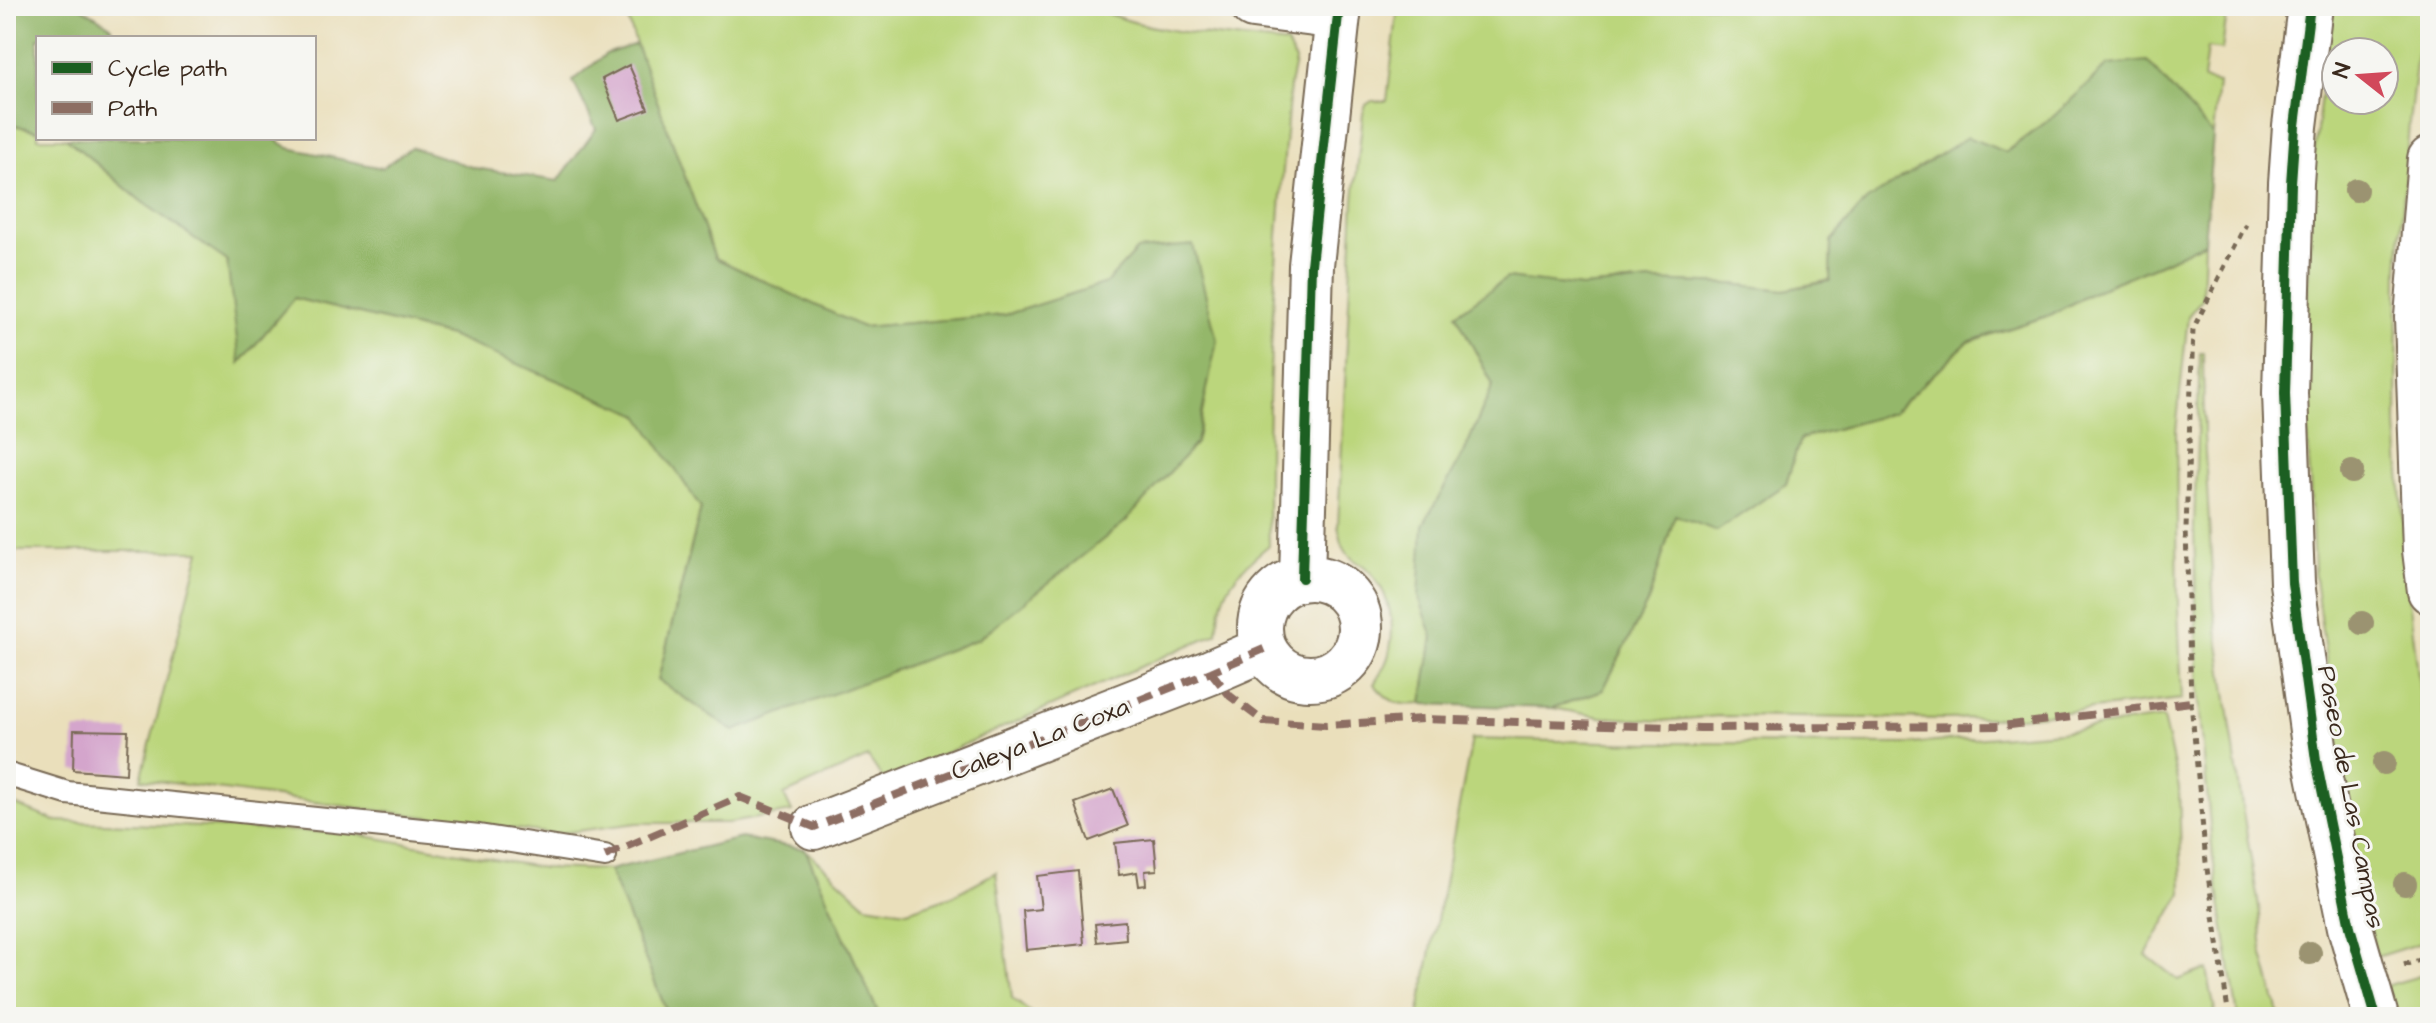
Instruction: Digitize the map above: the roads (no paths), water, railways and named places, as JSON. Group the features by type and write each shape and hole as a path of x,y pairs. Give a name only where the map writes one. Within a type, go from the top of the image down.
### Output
{"street":[{"path":"1253,6 1338,11 1311,265 1302,578"},
{"name":"Paseo de Las Campas","path":"2310,6 2291,183 2285,393 2292,583 2316,760 2350,927 2376,1017"},
{"path":"2428,563 2425,409 2418,303 2430,159"},
{"path":"1302,578 1320,579 1336,585 1349,596 1357,611 1360,628 1359,641 1351,657 1339,670 1322,677 1305,679 1284,672 1270,660 1260,632 1261,615 1272,595 1285,584 1302,578"},
{"name":"Caleya La Coxa","path":"814,827 1264,649"}],"lane":[{"path":"6,774 67,793 479,836 605,856"}]}
